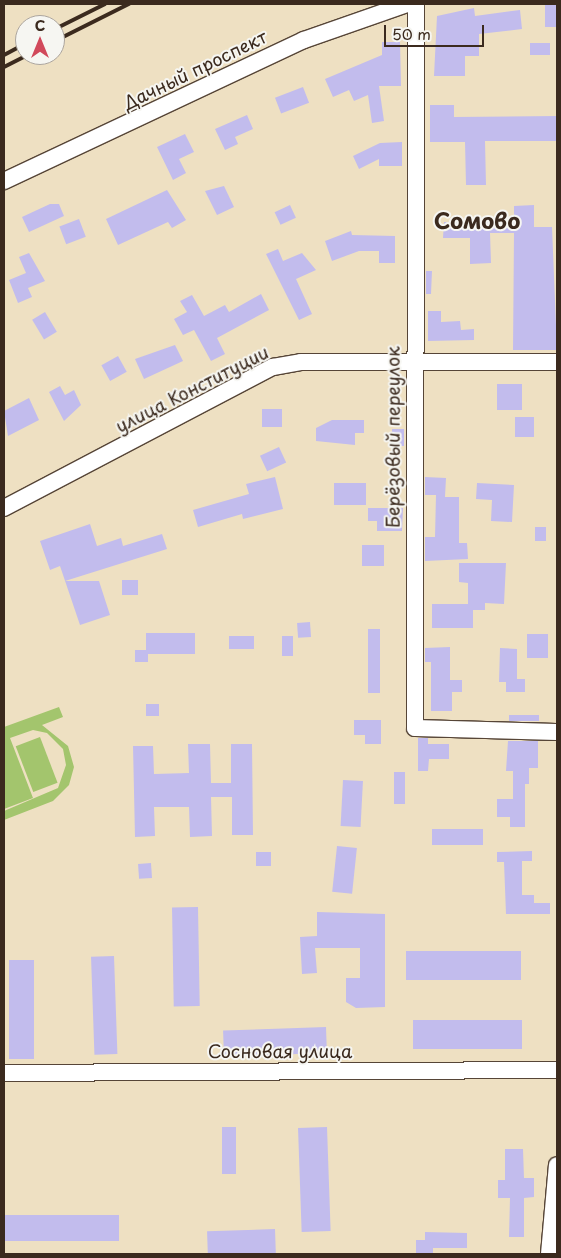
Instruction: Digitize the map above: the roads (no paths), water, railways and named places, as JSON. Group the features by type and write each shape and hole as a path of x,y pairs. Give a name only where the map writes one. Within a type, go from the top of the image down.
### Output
{"street":[{"name":"Дачный проспект","path":"4,181 304,40 407,4"},
{"name":"Берёзовый переулок","path":"416,4 413,362 415,728 557,732"},
{"name":"улица Конституции","path":"4,508 273,367 302,362 557,362"},
{"name":"Сосновая улица","path":"4,1073 557,1070"},
{"path":"549,1254 557,1166"}],"railway":[{"path":"65,24 105,4"},
{"path":"65,36 129,4"},
{"path":"4,55 15,49"},
{"path":"4,67 15,62"}],"district":[{"name":"Сомово","path":"477,220"}]}
